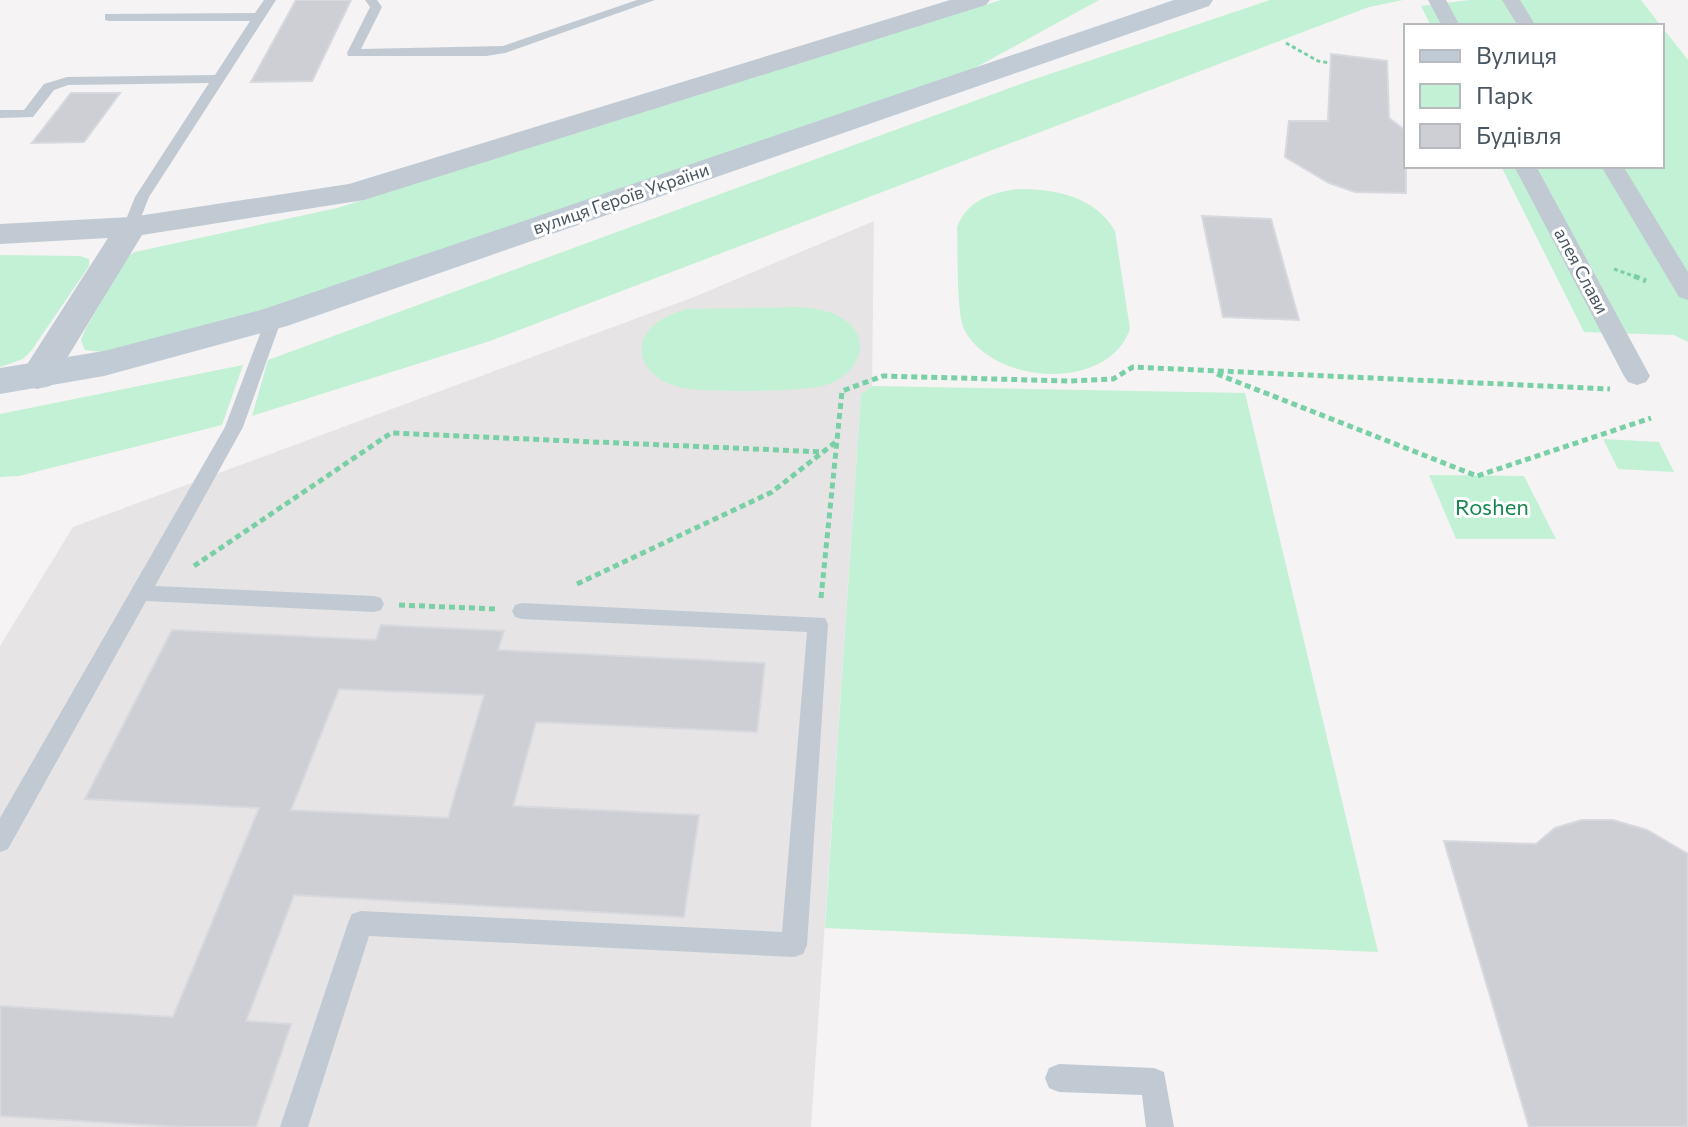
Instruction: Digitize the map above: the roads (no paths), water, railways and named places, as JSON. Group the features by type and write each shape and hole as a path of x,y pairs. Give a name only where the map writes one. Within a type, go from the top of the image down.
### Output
{"main road":[{"path":"1136,0 1151,10 1166,11"},
{"name":"вулиця Героїв України","path":"0,381 37,377 152,353 274,318 1200,0"},
{"path":"994,72 1099,8"}],"street":[{"path":"0,234 131,227 353,193 974,0"},
{"path":"1437,0 1450,24"},
{"path":"1511,0 1526,24"},
{"name":"алея Слави","path":"1526,168 1572,253 1631,383"},
{"path":"1613,168 1688,292"},
{"path":"37,377 131,227"}],"lane":[{"path":"122,0 109,17 259,17"},
{"path":"131,227 142,197 270,0"},
{"path":"371,0 376,7 353,53 486,52 505,49 649,0"},
{"path":"0,114 28,114 49,87 67,81 218,79"},
{"path":"0,841 147,593 234,427 274,318"},
{"path":"147,593 374,604"},
{"path":"294,1127 361,923 794,945 818,624 522,611"},
{"path":"1059,1078 1154,1082 1160,1127"}],"park label":[{"name":"Roshen","path":"1492,507"}]}
